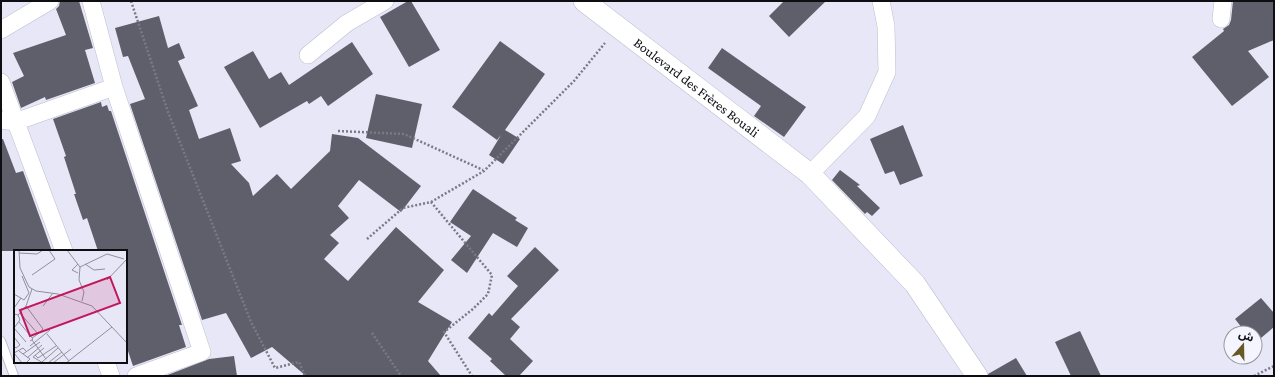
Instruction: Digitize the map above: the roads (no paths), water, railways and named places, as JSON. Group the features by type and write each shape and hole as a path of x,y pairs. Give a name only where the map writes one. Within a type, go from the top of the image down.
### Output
{"street":[{"path":"1,30 50,1"},
{"path":"91,1 114,87 202,352 136,376"},
{"path":"308,55 347,23 385,1"},
{"name":"Boulevard des Frères Bouali","path":"584,1 810,174 916,284 977,376"},
{"path":"810,174 867,116 887,72 886,26 881,1"},
{"path":"1221,19 1223,1"},
{"path":"1,82 8,121 64,250"},
{"path":"8,121 114,87"},
{"path":"106,363 112,376"}],"lane":[{"path":"1,341 14,376"}]}
